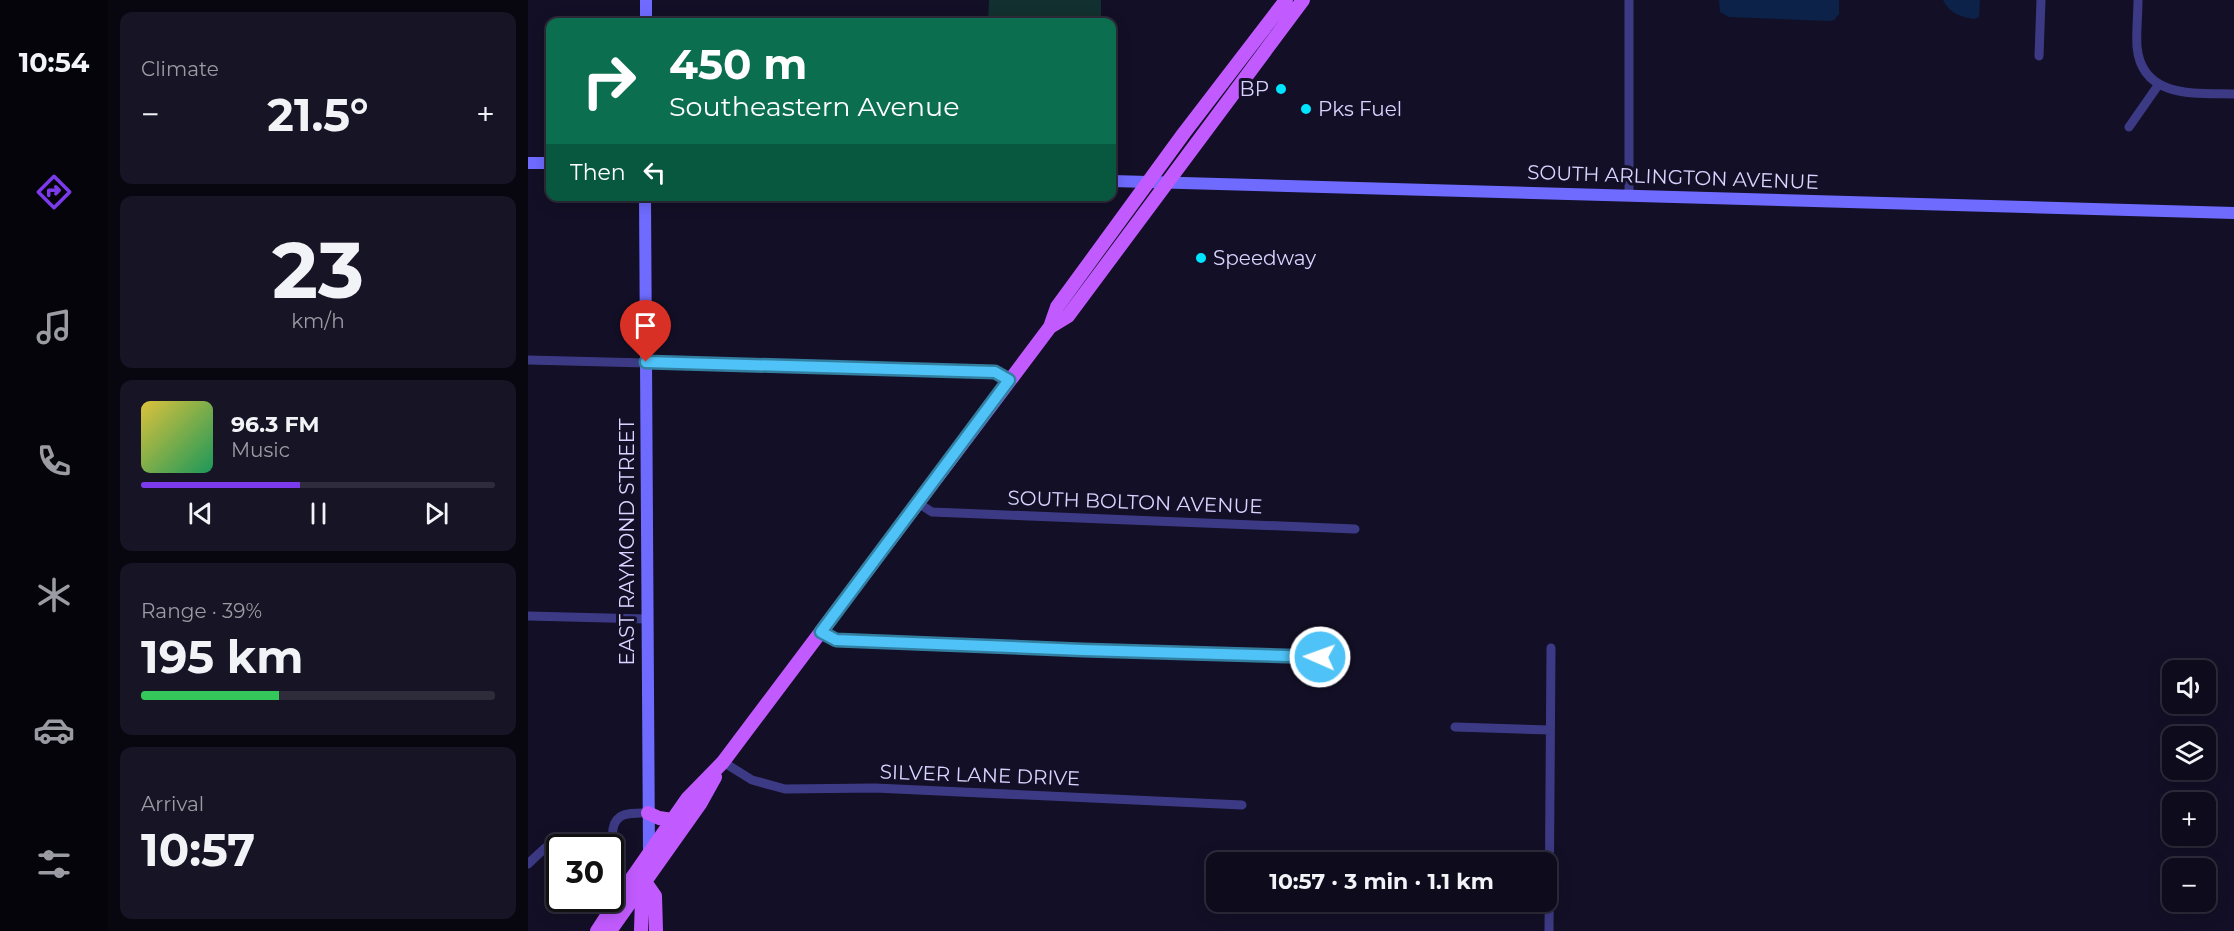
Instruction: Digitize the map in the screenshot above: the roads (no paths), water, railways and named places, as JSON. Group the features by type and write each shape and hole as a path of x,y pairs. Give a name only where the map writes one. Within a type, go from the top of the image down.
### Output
{"main road":[{"path":"646,0 646,18"},
{"path":"597,931 687,799 723,762 1050,327 1057,307 1286,0"},
{"path":"1050,327 1068,316 1303,0"},
{"path":"528,163 546,164"},
{"name":"SOUTH ARLINGTON AVENUE","path":"1116,181 2234,213"},
{"name":"EAST RAYMOND STREET","path":"641,929 642,897 648,882 649,854 645,201"},
{"path":"610,931 648,882 700,804 723,762"},
{"path":"648,813 672,820"},
{"name":"EAST RAYMOND STREET","path":"648,882 656,896 656,931"},
{"path":"620,918 633,921 641,929"}],"street":[{"path":"1629,0 1629,195"},
{"path":"2039,56 2042,0"},
{"path":"2138,0 2139,56 2147,72 2159,84 2183,93 2234,94"},
{"path":"2129,127 2159,84"},
{"path":"528,360 995,372 1009,380"},
{"name":"SOUTH BOLTON AVENUE","path":"918,503 932,512 1354,529"},
{"path":"528,616 647,619"},
{"path":"821,632 836,640 1320,657"},
{"path":"1549,931 1551,648"},
{"path":"1455,727 1550,730"},
{"name":"SILVER LANE DRIVE","path":"723,762 758,783 792,790 875,788 1242,805"},
{"path":"612,834 613,826 617,819 624,814 648,813"},
{"path":"528,864 546,848"}],"water":[{"path":"1719,0 1839,0 1839,14 1834,20 1829,21 1729,17 1720,12"},
{"path":"1943,0 1980,0 1979,17 1974,19 1956,14"}],"place":[{"name":"BP","path":"1281,89"},
{"name":"Pks Fuel","path":"1306,109"},
{"name":"Speedway","path":"1201,258"}]}
